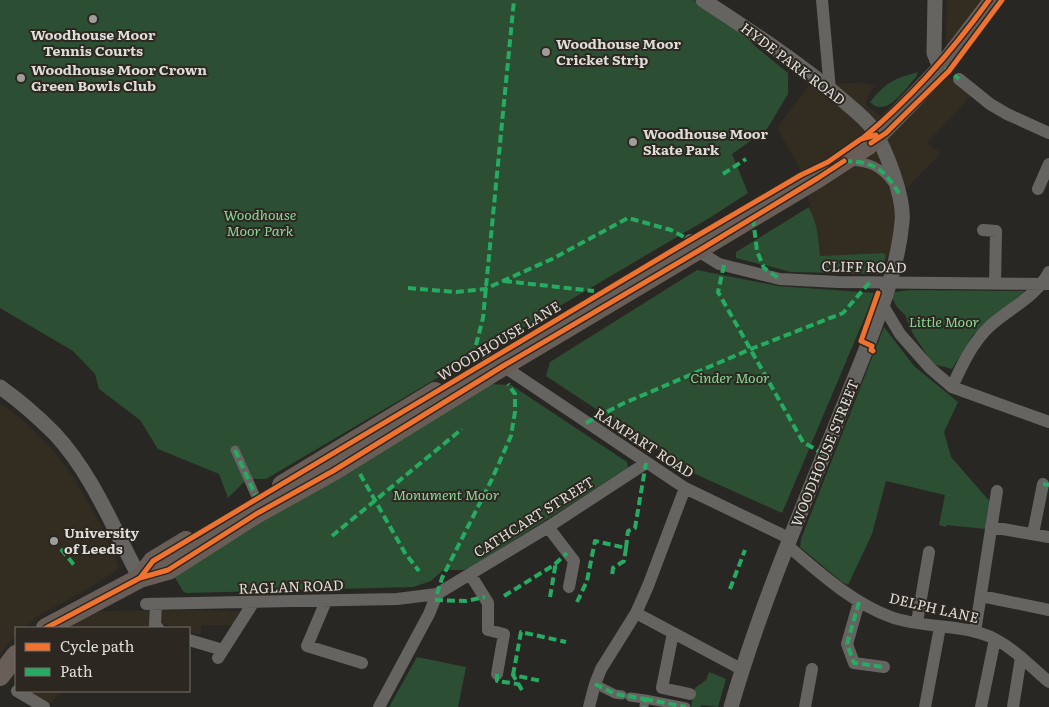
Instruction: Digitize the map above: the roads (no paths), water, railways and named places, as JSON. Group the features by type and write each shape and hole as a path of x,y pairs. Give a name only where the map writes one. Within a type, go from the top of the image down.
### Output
{"highway":[{"path":"876,135 951,73 994,0"},
{"name":"WOODHOUSE LANE","path":"140,578 153,560 496,363 694,246 818,178 867,146 876,135"},
{"name":"WOODHOUSE LANE","path":"694,246 801,175 828,162 862,139 876,135"},
{"name":"WOODHOUSE LANE","path":"48,627 140,578 168,570 256,514 333,471 496,363"},
{"path":"0,676 15,656"}],"street":[{"name":"HYDE PARK ROAD","path":"703,0 755,34 830,90 867,121 876,135"},
{"path":"822,0 830,90"},
{"path":"935,0 934,53 938,63 990,104 1049,133"},
{"name":"WOODHOUSE STREET","path":"731,707 741,669 762,610 868,344 890,282 903,220 900,195 876,135"},
{"name":"WOODHOUSE STREET","path":"844,161 865,163 881,169 900,195"},
{"path":"1038,189 1049,164"},
{"path":"983,230 996,231 995,284"},
{"name":"CLIFF ROAD","path":"694,246 719,264 780,279 838,282 1046,284"},
{"path":"952,387 974,343 990,326 1046,284 1049,272"},
{"path":"882,304 900,334 930,368 952,387 1049,422"},
{"name":"RAMPART ROAD","path":"496,363 685,488 789,542"},
{"path":"0,387 32,412 56,435 82,469 140,578"},
{"path":"235,450 257,500"},
{"name":"CATHCART STREET","path":"437,594 548,527 646,463"},
{"path":"1033,534 1043,484"},
{"path":"588,707 594,684 601,669 636,613 648,586 685,488"},
{"path":"975,632 997,491"},
{"path":"548,527 574,562 570,587"},
{"path":"992,527 1049,537"},
{"name":"DELPH LANE","path":"789,542 842,591 859,602 892,617 975,632 995,639 1021,657 1049,682"},
{"path":"917,622 929,552"},
{"path":"470,574 488,603 488,630 504,634 497,674"},
{"path":"379,707 429,614 437,594"},
{"name":"RAGLAN ROAD","path":"156,627 151,604 397,599 437,594"},
{"path":"981,596 1049,610"},
{"path":"326,601 307,646 362,663"},
{"path":"859,602 847,644 854,663 884,667"},
{"path":"190,640 221,654 253,603"},
{"path":"636,613 741,669"},
{"path":"925,707 940,627"},
{"path":"673,633 662,688 690,694"},
{"path":"981,707 995,639"},
{"path":"1013,707 1021,657"},
{"path":"805,707 812,669"},
{"path":"0,683 15,690"},
{"path":"594,684 614,694 645,703 686,707"},
{"path":"18,692 44,707"}],"place":[{"name":"Woodhouse Moor Tennis Courts","path":"93,19"},
{"name":"Woodhouse Moor Cricket Strip","path":"546,52"},
{"name":"Woodhouse Moor Crown Green Bowls Club","path":"21,78"},
{"name":"Woodhouse Moor Skate Park","path":"633,142"},
{"name":"University of Leeds","path":"54,541"}],"park label":[{"name":"Woodhouse Moor Park","path":"260,224"},
{"name":"Little Moor","path":"944,322"},
{"name":"Cinder Moor","path":"730,378"},
{"name":"Monument Moor","path":"446,495"}]}
